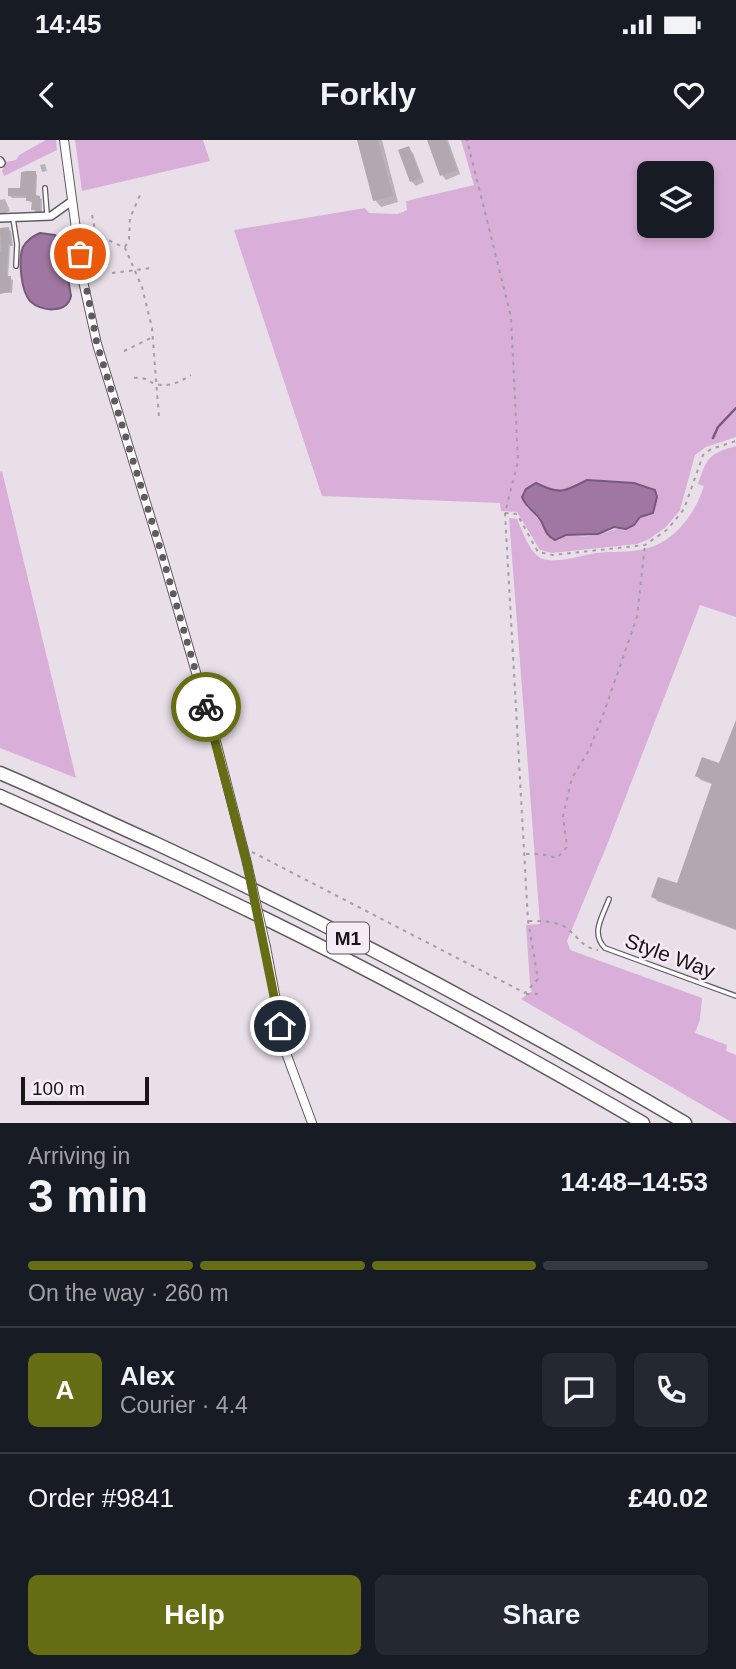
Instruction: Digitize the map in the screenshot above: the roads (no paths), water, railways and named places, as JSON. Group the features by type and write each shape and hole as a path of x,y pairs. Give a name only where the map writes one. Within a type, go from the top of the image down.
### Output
{"highway":[{"name":"M1","path":"0,773 237,881 444,987 685,1123"},
{"name":"M1","path":"0,796 214,893 382,978 643,1123"}],"street":[{"path":"64,140 83,281 97,344 217,744 247,863 286,1053 312,1123"},
{"path":"0,218 47,217 72,201"}],"lane":[{"path":"45,188 47,217"},
{"path":"13,218 17,244 16,266"},
{"name":"Style Way","path":"609,899 597,934 599,942 609,951 736,996"}],"waterway":[{"path":"713,438 718,427 736,408"}]}
